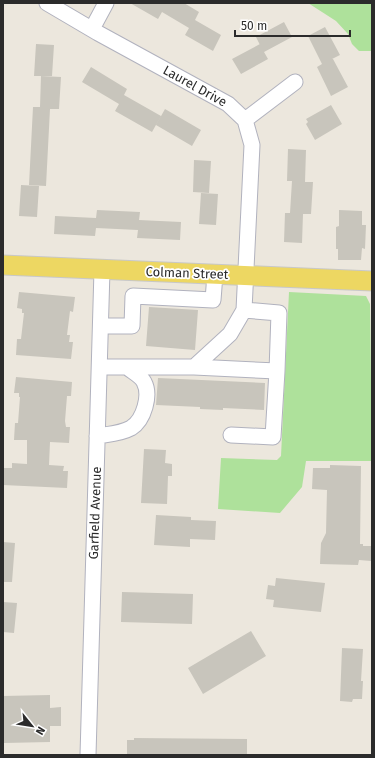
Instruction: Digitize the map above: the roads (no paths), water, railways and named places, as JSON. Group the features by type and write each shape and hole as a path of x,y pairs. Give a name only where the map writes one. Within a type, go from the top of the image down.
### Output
{"main road":[{"name":"Colman Street","path":"3,265 372,281"}],"street":[{"name":"Laurel Drive","path":"47,3 228,104 245,120"},
{"path":"92,29 106,3"},
{"path":"194,367 230,334 244,310 252,145 245,120 295,82"},
{"name":"Garfield Avenue","path":"88,755 102,270"},
{"path":"101,326 132,326 133,296 213,300 214,274"},
{"path":"231,435 273,437 279,313 244,310"},
{"path":"100,367 194,367 277,371"},
{"path":"98,436 117,434 132,427 140,418 145,406 147,395 144,383 137,374 128,368"}]}
